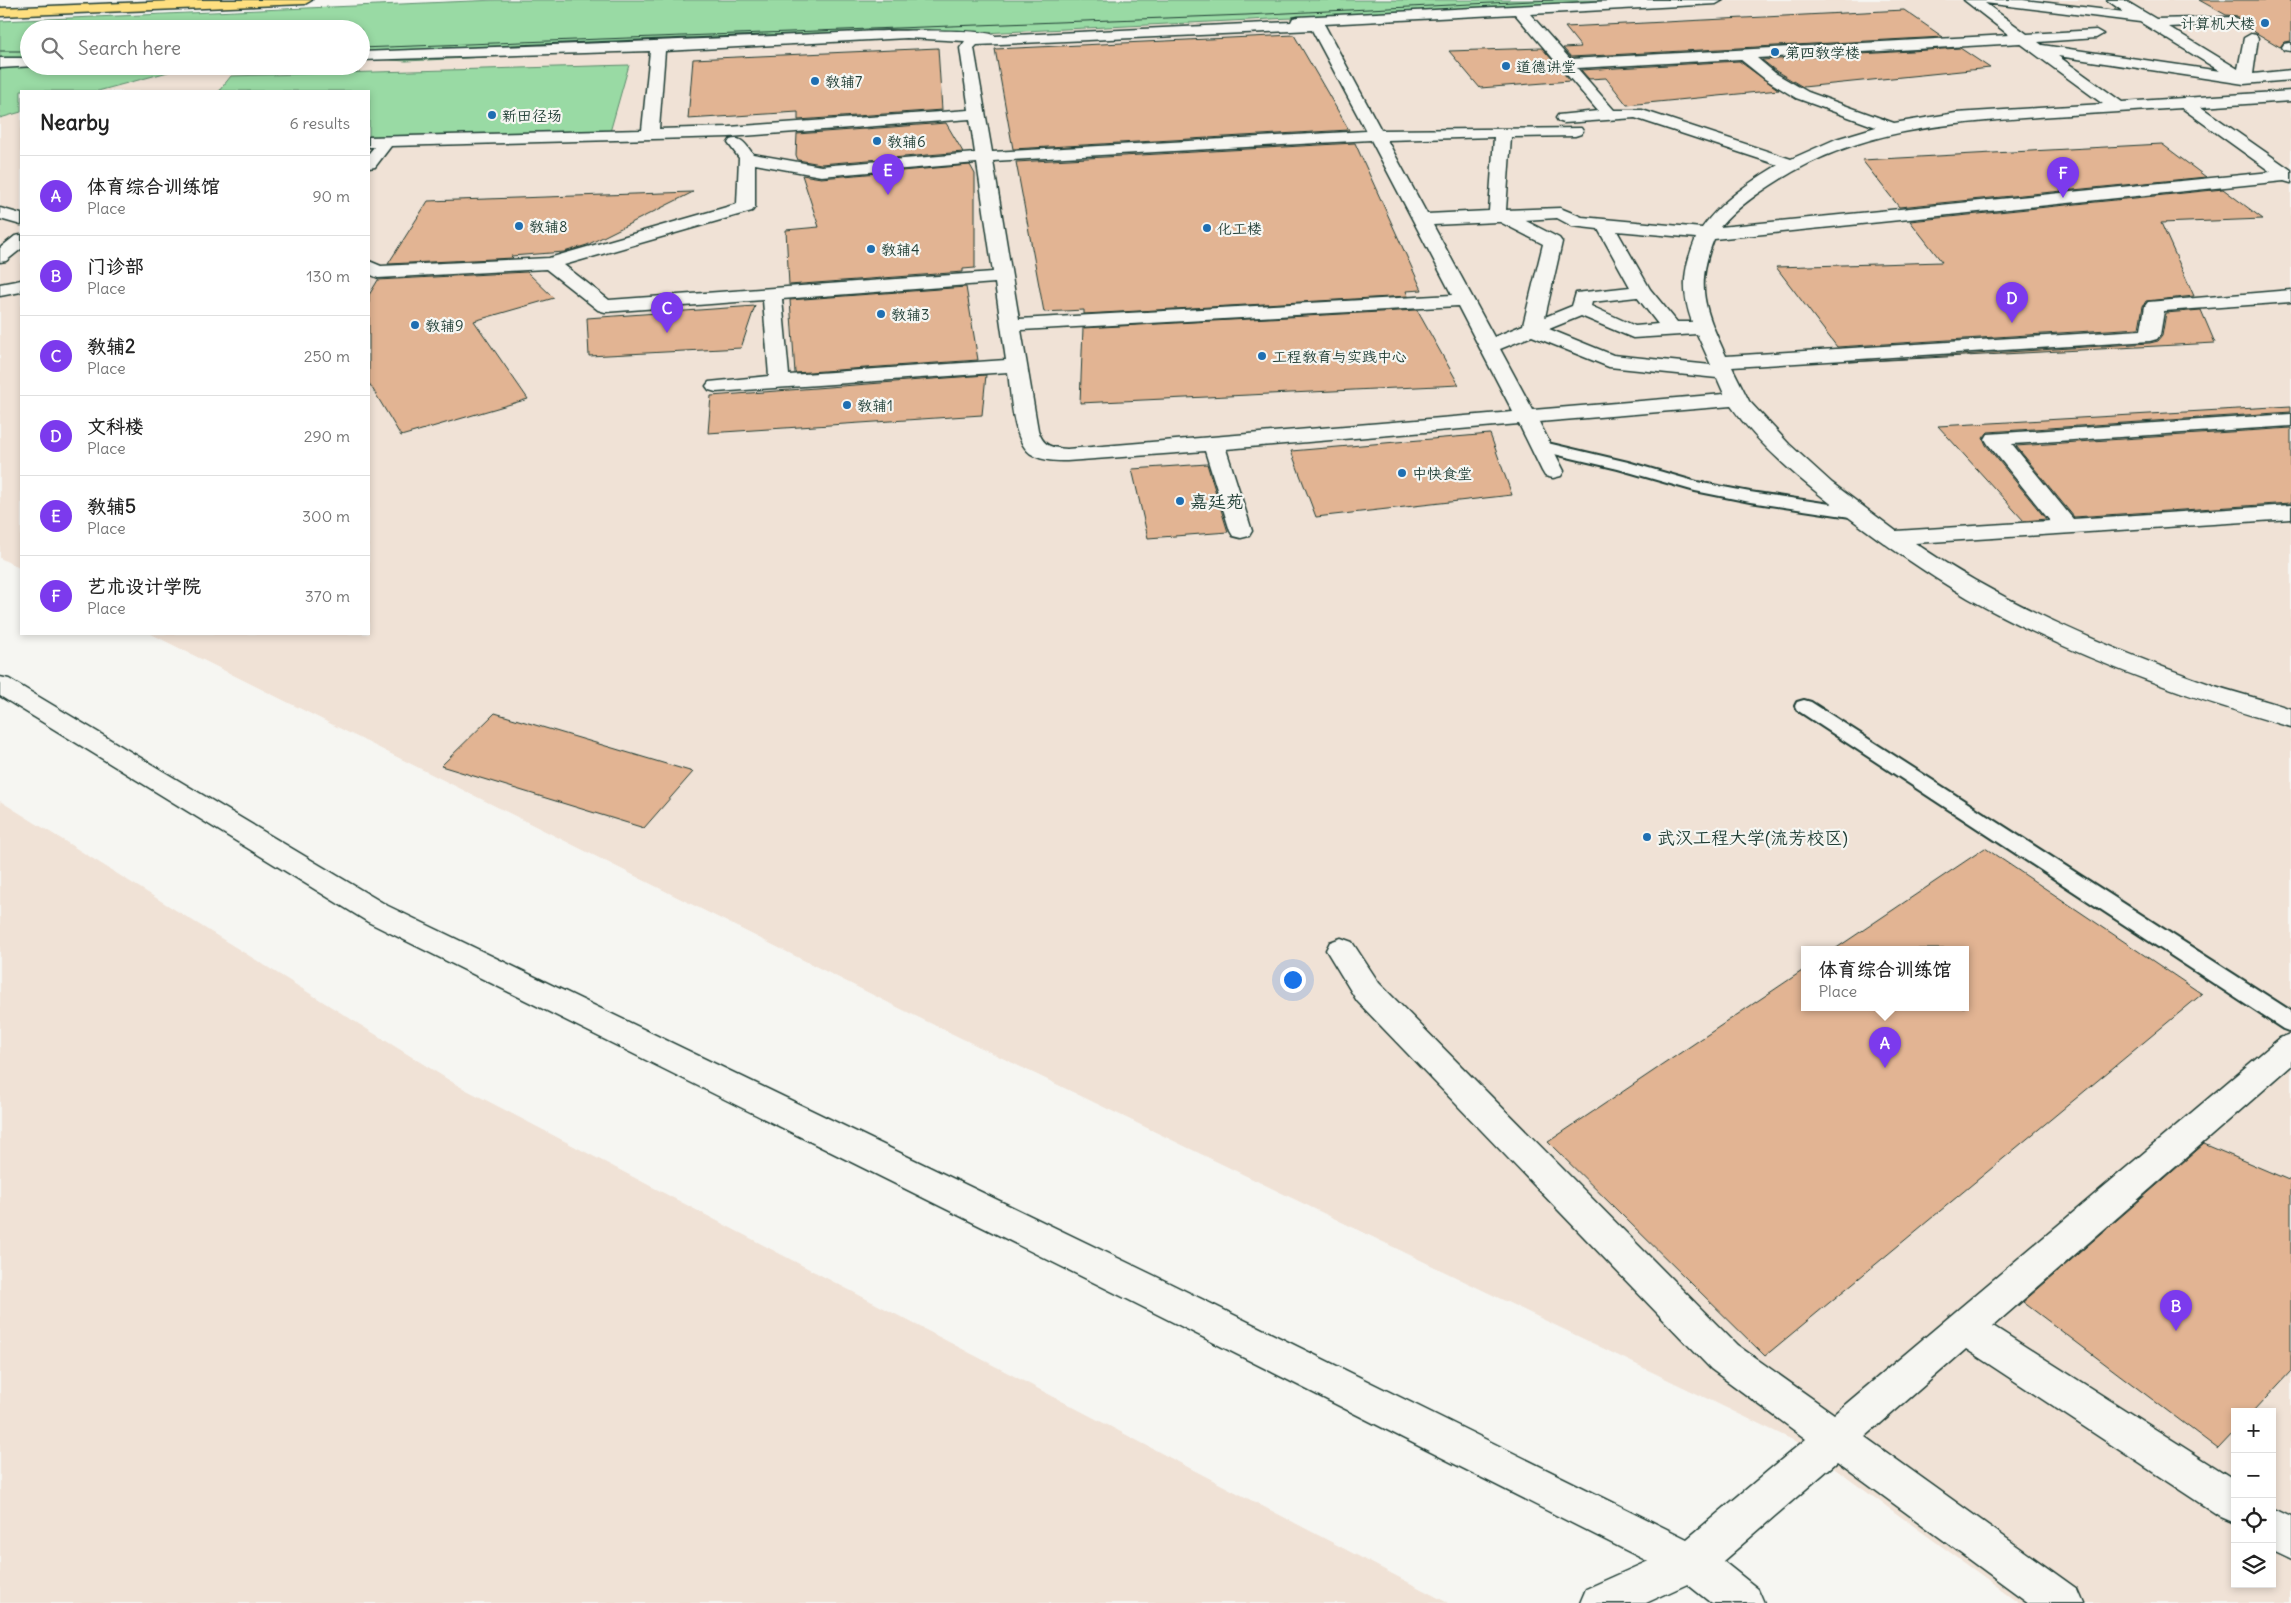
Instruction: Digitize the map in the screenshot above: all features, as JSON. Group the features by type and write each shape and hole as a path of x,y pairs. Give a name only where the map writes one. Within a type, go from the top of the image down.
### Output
{"highway":[{"path":"0,12 305,0"}],"street":[{"path":"370,56 658,47 907,34 970,37 1415,20 1519,10 1716,0"},
{"path":"1971,0 2118,107"},
{"path":"1988,0 2149,22"},
{"path":"2114,0 2244,79 2283,97"},
{"path":"1519,10 1610,115"},
{"path":"1370,32 1415,20 1480,26"},
{"path":"1566,64 2096,34 2085,27 2149,22 2230,20"},
{"path":"1553,471 1539,446 1526,417 1489,346 1317,25 973,41 967,48 1030,442 1044,454 1067,455 1214,444 1526,417 1737,399"},
{"path":"1516,26 1534,27"},
{"path":"1324,38 1343,36"},
{"path":"2244,79 2251,38"},
{"path":"650,134 658,47"},
{"path":"2039,49 2244,79 2291,75"},
{"path":"1742,53 1770,76 1802,95 1893,128"},
{"path":"0,63 20,62"},
{"path":"2283,97 1956,118 1920,122 1893,128 1828,148 1791,164 1756,185 1726,210 1707,234 1701,248 1693,288 1696,306 1737,399 1800,468 1890,538 1927,563 1995,603 2068,638 2199,689 2291,718"},
{"path":"2185,103 2289,176"},
{"path":"370,160 376,144 729,132 977,114"},
{"path":"747,158 821,171 984,157 1376,135 1575,131 1564,118 1636,114 1791,164"},
{"path":"370,268 378,272 550,263 746,207 747,158 729,132"},
{"path":"1500,216 1503,132"},
{"path":"1422,220 1560,213 1578,222 1707,234 2289,176"},
{"path":"0,213 20,220"},
{"path":"1500,216 1553,242 1532,329"},
{"path":"1604,224 1642,291 1672,328"},
{"path":"0,257 20,241"},
{"path":"550,263 605,306 1003,277"},
{"path":"0,290 20,286"},
{"path":"1581,309 1583,297 1642,291"},
{"path":"772,294 780,382"},
{"path":"1532,329 1609,362 1722,368 2150,335 2155,306 2291,296"},
{"path":"1011,326 1464,300"},
{"path":"1489,346 1581,309 1633,332 1672,328 1706,328"},
{"path":"716,386 1017,365"},
{"path":"2066,526 1996,439 2291,420"},
{"path":"1214,444 1240,531"},
{"path":"1890,538 2291,512"},
{"path":"0,685 378,914 1149,1291 1692,1562 1744,1603"},
{"path":"1341,950 1368,992 1724,1357 1837,1437 2063,1603"},
{"path":"1600,1603 1692,1562 2291,1047"},
{"path":"1965,1328 2231,1500"},
{"path":"2276,1531 2291,1540"}],"lane":[{"path":"1539,446 1622,465 1695,486 1750,497 1857,513"},
{"path":"1804,706 2291,1024"}],"shaded area":[{"name":"武汉工程大学(流芳校区)","path":"1663,0 2291,0 2291,1603 2020,1603 1799,1443 901,1009 153,635 370,635 370,90 102,90 157,75 370,75 370,58"},
{"path":"20,112 20,568 0,558 0,118"},
{"path":"0,801 457,1085 1448,1603 0,1603"}],"green space":[{"path":"496,0 1663,0 406,61 370,59 370,20 24,20"},
{"path":"20,20 20,75 157,75 102,90 20,90 20,112 0,118 0,21"},
{"name":"新田径场","path":"629,65 608,139 370,146 370,90 220,90 231,76 370,75 370,72"}],"building":[{"name":"计算机大楼","path":"2199,0 2291,0 2291,41 2284,42 2280,47 2238,22 2237,16 2226,15"},
{"path":"1904,10 1943,37 1571,57 1563,48 1581,47 1565,27"},
{"path":"1294,35 1349,130 1013,149 995,49"},
{"name":"教辅7","path":"938,48 942,110 798,120 798,112 688,119 693,59"},
{"name":"道德讲堂","path":"1542,48 1570,81 1480,88 1449,51"},
{"path":"1960,48 1990,68 1803,87 1762,60"},
{"path":"1739,61 1779,90 1627,105 1606,78 1589,79 1581,70"},
{"name":"教辅6","path":"946,123 963,152 821,164 798,160 796,155 797,134"},
{"name":"化工楼","path":"1355,143 1422,290 1406,291 1408,296 1084,314 1084,310 1044,312 1016,162"},
{"path":"2162,144 2206,177 1899,207 1862,160"},
{"path":"970,165 975,174 975,268 963,269 963,272 789,285 786,230 819,227 802,175 821,178"},
{"path":"2223,189 2263,219 2161,223 2194,296 2146,301 2143,306 2139,328 1837,347 1776,267 1942,262 1910,221"},
{"name":"教辅8","path":"693,192 587,245 564,252 511,256 513,258 388,264 428,201"},
{"path":"527,272 554,298 474,321 528,399 401,436 370,385 370,293 378,280"},
{"path":"966,287 978,360 795,373 790,300"},
{"path":"755,306 741,348 589,356 587,318"},
{"name":"工程教育与实践中心","path":"1417,310 1459,385 1080,403 1083,328"},
{"path":"2201,310 2215,343 1849,362 2150,343 2158,341 2162,336 2166,313"},
{"name":"教辅1","path":"986,375 982,415 708,433 711,396"},
{"path":"2291,406 2291,412 1988,432 1983,438 1986,445 2046,519 2024,521 1938,426"},
{"path":"2291,428 2291,503 2074,517 2016,446"},
{"name":"中快食堂","path":"1490,434 1512,495 1316,517 1291,451"},
{"name":"嘉廷苑","path":"1207,464 1228,532 1148,538 1132,469"},
{"path":"495,713 693,772 644,828 441,766"},
{"path":"1985,848 2202,994 1765,1356 1548,1142 1801,972 1801,1011 1969,1011 1969,946 1839,946"},
{"path":"2204,1144 2291,1181 2291,1371 2257,1408 2231,1408 2231,1435 2218,1449 2023,1302"}],"tram line":[{"path":"370,48 1246,15 1553,0"},
{"path":"0,51 20,51"}],"place":[{"name":"计算机大楼","path":"2265,23"},
{"name":"第四教学楼","path":"1775,52"},
{"name":"道德讲堂","path":"1506,66"},
{"name":"教辅7","path":"815,81"},
{"name":"新田径场","path":"492,115"},
{"name":"教辅6","path":"877,141"},
{"name":"教辅5","path":"888,195"},
{"name":"艺术设计学院","path":"2063,198"},
{"name":"教辅8","path":"519,226"},
{"name":"化工楼","path":"1207,228"},
{"name":"教辅4","path":"871,249"},
{"name":"教辅3","path":"881,314"},
{"name":"文科楼","path":"2012,323"},
{"name":"教辅9","path":"415,325"},
{"name":"教辅2","path":"667,333"},
{"name":"工程教育与实践中心","path":"1262,356"},
{"name":"教辅1","path":"847,405"},
{"name":"中快食堂","path":"1402,473"},
{"name":"嘉廷苑","path":"1180,501"},
{"name":"武汉工程大学(流芳校区)","path":"1647,837"},
{"name":"体育综合训练馆","path":"1885,1068"},
{"name":"门诊部","path":"2176,1331"}]}
